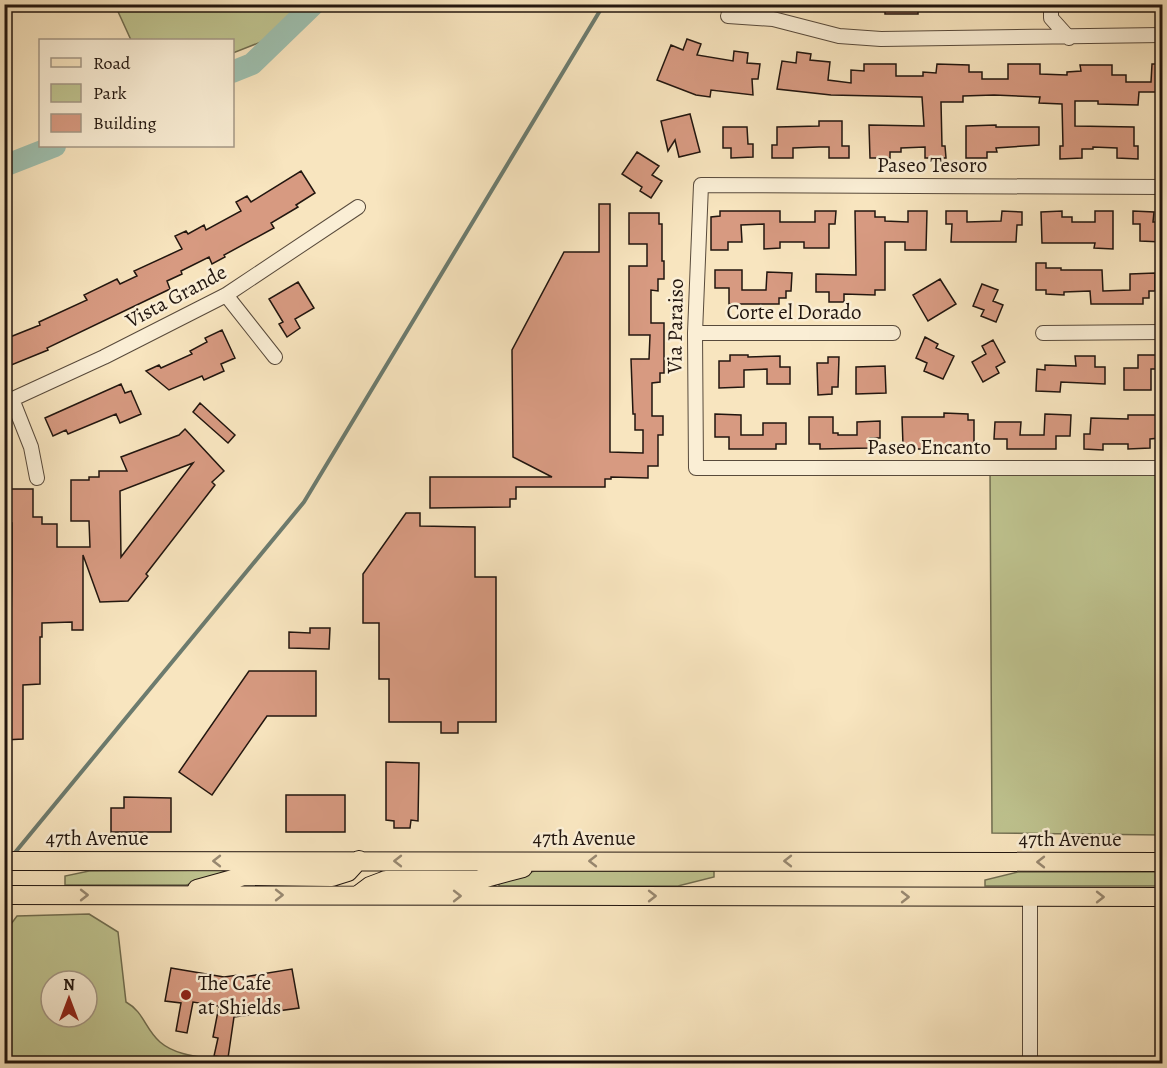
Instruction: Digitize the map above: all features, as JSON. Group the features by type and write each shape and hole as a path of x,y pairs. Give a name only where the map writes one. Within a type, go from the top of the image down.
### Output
{"main road":[{"path":"175,895 244,876 332,877 348,872 359,860"},
{"name":"47th Avenue","path":"4,861 1162,862"},
{"path":"357,896 370,886 386,880 478,880 548,861"},
{"path":"4,895 1162,897"}],"street":[{"path":"1051,4 1051,18 1069,38"},
{"path":"728,16 773,19 839,36 881,39 1162,35"},
{"name":"Paseo Tesoro","path":"701,184 1162,187"},
{"name":"Via Paraiso","path":"696,468 695,333 701,184"},
{"name":"Vista Grande","path":"8,401 112,353 226,295 358,207"},
{"path":"226,295 275,357"},
{"path":"1043,333 1162,332"},
{"name":"Corte el Dorado","path":"695,333 893,333"},
{"path":"8,401 31,447 37,478"},
{"name":"Paseo Encanto","path":"696,468 1162,468"},
{"path":"1030,897 1030,1064"}],"green space":[{"path":"115,5 317,5 281,34 234,53 234,39 131,39"},
{"path":"990,468 1162,468 1162,835 992,833"},
{"path":"225,870 225,876 186,885 65,885 65,876 89,871"},
{"path":"535,871 714,871 714,877 678,886 499,886 499,880"},
{"path":"1018,872 1162,872 1162,886 985,886 985,880"},
{"path":"89,914 118,932 126,1002 137,1011 155,1037 166,1047 174,1050 227,1063 5,1063 5,932 17,916"}],"building":[{"path":"885,4 918,4 918,14 885,14"},
{"path":"687,39 701,44 697,55 733,61 734,51 748,53 747,63 760,64 758,79 752,79 753,95 711,90 710,97 696,95 657,80 671,45 683,50"},
{"path":"797,52 811,54 810,60 830,62 828,80 851,83 851,70 864,71 864,64 896,64 896,76 923,76 923,72 936,73 937,64 969,65 969,72 982,72 982,79 1008,79 1008,64 1040,64 1040,74 1067,75 1067,72 1081,71 1080,65 1112,65 1112,75 1126,75 1126,82 1151,82 1152,64 1162,64 1162,92 1139,92 1138,105 1075,101 1075,126 1134,127 1134,146 1138,146 1138,159 1117,158 1117,148 1093,147 1093,149 1082,149 1082,158 1060,159 1060,146 1063,146 1062,104 1039,103 1040,97 994,95 963,96 963,102 941,102 942,146 945,146 946,158 925,158 925,147 901,148 901,152 890,152 890,158 870,158 869,125 924,126 922,97 831,95 777,89 782,61 796,63"},
{"path":"690,114 700,152 679,157 675,140 668,151 661,121"},
{"path":"819,121 842,121 842,146 849,146 849,158 829,158 829,147 819,147 793,148 793,158 772,158 772,145 777,145 777,127 819,126"},
{"path":"996,125 996,127 1039,127 1039,145 996,148 997,152 987,152 987,158 966,158 966,126"},
{"path":"723,127 747,127 748,144 753,144 753,157 731,158 731,148 723,148"},
{"path":"637,152 659,166 652,175 662,181 651,198 640,191 642,187 622,174"},
{"path":"301,171 315,193 296,205 298,207 271,223 274,228 212,264 209,257 181,271 182,274 167,281 170,289 47,348 48,350 4,368 4,351 9,349 5,339 40,325 39,322 87,300 84,295 117,279 120,284 137,276 134,271 182,249 175,236 186,231 188,234 204,225 206,230 241,211 236,202 247,196 251,202"},
{"path":"599,204 610,204 610,452 643,453 643,430 635,430 631,359 649,359 650,335 629,335 629,266 647,266 647,244 629,244 629,213 659,213 659,224 662,224 664,279 658,279 658,291 651,290 651,323 664,323 664,373 660,373 660,382 652,383 652,416 663,416 663,435 658,435 658,466 648,466 648,478 611,477 611,479 605,479 605,487 516,487 516,499 510,499 510,507 430,508 430,477 552,477 513,457 512,350 564,252 599,252"},
{"path":"720,211 780,211 780,222 815,222 815,211 836,211 835,224 829,224 829,248 804,248 804,242 780,242 780,248 764,249 764,224 741,225 742,242 728,242 728,250 711,250 711,217 720,216"},
{"path":"855,211 875,211 875,217 885,217 885,221 908,222 908,211 927,211 926,250 905,250 905,242 885,242 885,290 875,290 875,295 844,294 844,302 829,302 829,292 816,292 816,274 856,275"},
{"path":"946,211 967,211 967,222 1001,221 1002,211 1022,212 1022,225 1017,225 1016,242 951,242 952,224 946,224"},
{"path":"1062,211 1062,217 1072,217 1072,222 1095,222 1095,211 1113,211 1113,249 1094,248 1095,243 1042,243 1041,212"},
{"path":"1133,211 1154,212 1153,222 1162,222 1162,242 1140,241 1140,224 1133,224"},
{"path":"1036,263 1046,263 1046,268 1061,268 1061,270 1102,270 1103,291 1130,290 1130,274 1155,273 1155,291 1149,291 1149,298 1143,298 1143,304 1091,304 1090,291 1064,292 1064,295 1046,294 1046,290 1036,290"},
{"path":"715,270 742,270 742,290 766,290 767,272 792,273 791,291 786,291 786,298 779,298 779,304 729,304 729,288 715,288"},
{"path":"940,279 956,304 928,321 913,295"},
{"path":"298,282 314,308 295,319 300,328 287,337 279,324 283,322 269,299"},
{"path":"982,284 998,290 993,301 1003,305 996,322 981,316 984,310 973,306"},
{"path":"222,330 235,358 221,364 224,371 204,380 202,376 169,390 146,371 159,365 161,368 192,354 190,351 207,342 205,338"},
{"path":"925,337 938,344 936,348 954,356 943,379 924,371 927,363 916,358"},
{"path":"993,340 1005,362 996,367 999,373 983,382 972,362 986,354 982,346"},
{"path":"730,355 780,356 780,367 790,367 790,384 767,384 767,369 744,370 744,387 719,388 719,361 730,361"},
{"path":"1138,355 1157,355 1157,369 1151,369 1151,390 1124,390 1124,368 1138,368"},
{"path":"1075,356 1095,356 1095,367 1105,367 1105,384 1061,382 1060,392 1036,391 1037,369 1045,370 1045,365 1076,366"},
{"path":"828,357 839,357 838,387 832,387 832,394 818,395 817,363 828,363"},
{"path":"885,366 886,393 856,394 856,367"},
{"path":"121,384 125,393 131,391 141,414 120,423 116,414 68,434 66,430 53,436 45,418"},
{"path":"200,403 235,435 228,443 193,412"},
{"path":"944,413 968,414 968,420 974,420 974,443 963,443 963,449 913,449 913,445 903,445 902,417 944,417"},
{"path":"715,414 741,415 741,435 763,435 763,423 786,423 786,444 776,444 776,449 729,449 729,437 715,437"},
{"path":"1045,414 1071,415 1070,436 1056,436 1056,449 1007,449 1007,439 994,439 995,422 1021,422 1020,435 1044,435"},
{"path":"1128,415 1160,415 1160,438 1150,439 1150,448 1128,449 1128,444 1103,444 1103,450 1084,449 1084,434 1090,434 1091,418 1128,419"},
{"path":"809,417 833,417 833,433 838,433 838,435 857,435 857,422 880,421 880,438 870,438 870,448 820,449 820,444 809,444"},
{"path":"185,429 224,471 212,482 215,485 128,601 100,602 83,555 83,630 72,630 72,622 42,623 40,684 23,685 23,739 4,740 4,625 11,625 12,523 4,523 4,489 33,489 33,517 42,517 42,524 57,524 57,547 90,547 89,521 71,521 71,480 89,480 89,477 99,477 99,471 127,471 121,457 179,435","holes":["193,463 121,557 120,491"]},
{"path":"406,513 420,513 420,526 475,527 475,577 496,577 496,722 458,722 458,733 441,733 441,722 389,722 389,679 379,679 379,623 363,623 363,574"},
{"path":"310,628 330,628 329,649 289,648 289,632 310,633"},
{"path":"249,671 316,671 316,716 267,716 212,795 179,772"},
{"path":"386,762 419,763 418,821 411,820 410,828 394,828 394,821 386,820"},
{"path":"286,795 345,795 345,832 286,832"},
{"path":"124,797 171,798 171,832 111,832 111,808 124,808"},
{"path":"171,968 224,977 238,975 238,978 292,969 299,1008 234,1017 228,1058 214,1056 218,1038 213,1037 219,1006 193,1002 187,1033 176,1031 181,1003 165,1001"}],"waterway":[{"path":"234,71 252,64 314,4"},
{"path":"13,855 304,502 604,4"},
{"path":"4,166 52,147"}],"place":[{"name":"The Cafe at Shields","path":"186,995"}]}
